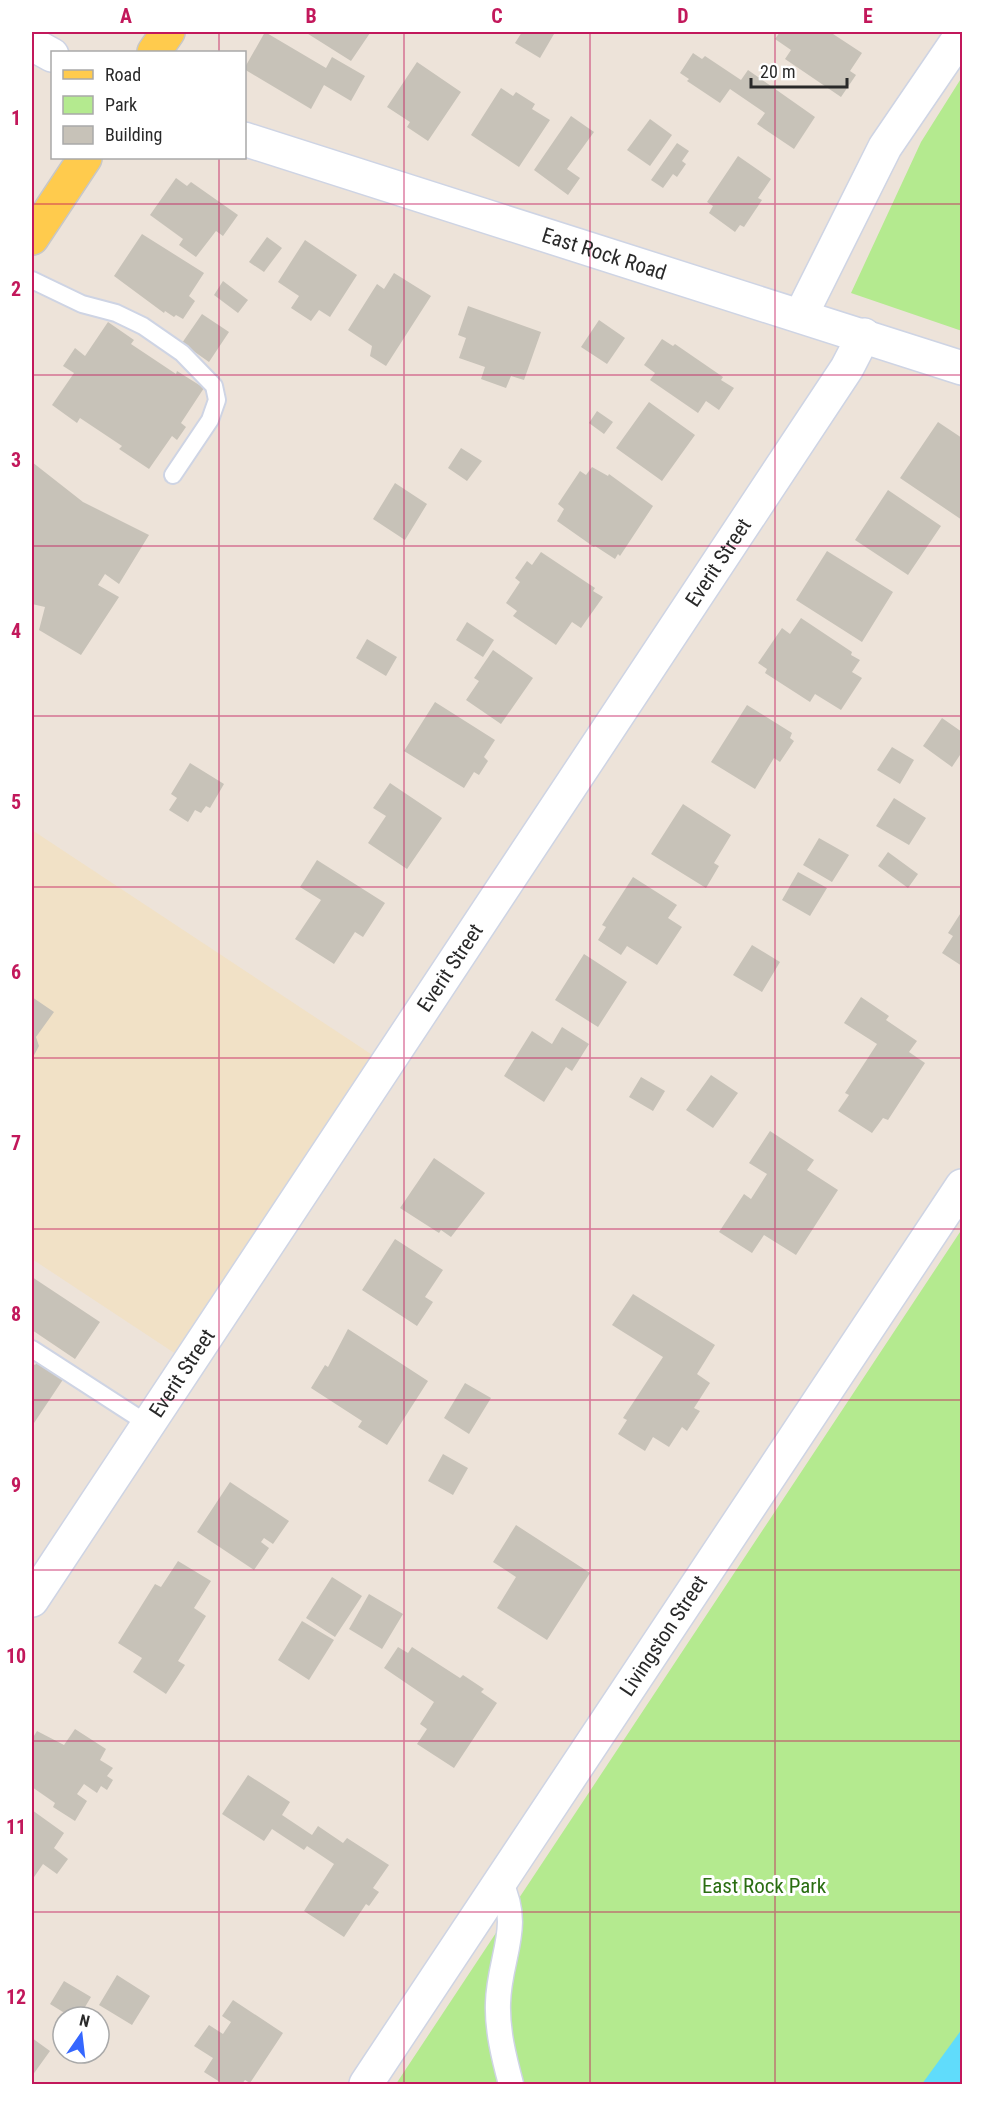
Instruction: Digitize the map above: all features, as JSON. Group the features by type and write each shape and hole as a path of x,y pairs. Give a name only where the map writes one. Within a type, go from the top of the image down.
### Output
{"main road":[{"path":"155,51 168,32"},
{"path":"32,237 84,159"}],"street":[{"path":"801,315 885,147 963,34"},
{"path":"32,44 51,54"},
{"name":"East Rock Road","path":"246,140 963,368"},
{"name":"Everit Street","path":"32,1600 847,368 864,336"},
{"name":"Livingston Street","path":"366,2085 963,1186"},
{"path":"500,1882 509,1905 511,1933 498,2003 503,2051 511,2085"}],"lane":[{"path":"32,280 82,304 116,313 143,326 182,353 214,386 217,400 210,420 173,475"},
{"path":"32,1349 148,1424"}],"shaded area":[{"path":"32,830 386,1064 188,1362 32,1259"}],"green space":[{"path":"962,77 962,331 851,293 921,142"},
{"name":"East Rock Park","path":"962,1229 962,2084 396,2084"}],"water":[{"path":"962,2029 962,2084 922,2084"}],"building":[{"path":"265,32 326,68 332,57 365,76 351,101 324,85 311,109 246,70 246,65"},
{"path":"305,32 367,32 370,33 351,61"},
{"path":"522,32 554,34 540,58 515,43"},
{"path":"780,32 830,32 862,53 850,71 856,75 841,97 785,59 791,50 775,39"},
{"path":"693,53 702,59 705,56 741,80 748,70 815,117 794,149 757,124 765,113 730,89 720,103 687,81 689,79 680,73"},
{"path":"417,62 461,92 428,141 407,127 410,122 387,107"},
{"path":"501,88 513,96 516,92 535,104 532,109 550,120 519,167 471,135"},
{"path":"571,116 594,132 567,169 580,178 568,195 534,170"},
{"path":"650,119 672,135 650,166 627,150"},
{"path":"677,143 689,151 682,161 686,164 677,177 673,174 663,188 651,180"},
{"path":"738,156 771,179 758,198 762,200 744,227 740,225 735,232 709,213 713,206 707,202"},
{"path":"176,178 187,186 191,182 238,215 223,236 216,231 196,257 179,245 183,239 150,215"},
{"path":"142,234 204,273 189,296 195,301 183,319 176,315 174,317 165,311 164,313 114,276"},
{"path":"267,237 282,248 264,272 249,262"},
{"path":"305,240 357,275 330,317 319,310 311,321 291,308 299,296 278,282"},
{"path":"394,273 431,296 386,366 370,356 372,346 348,330 377,284 384,289"},
{"path":"223,281 248,300 238,313 214,295"},
{"path":"468,306 541,332 524,380 511,376 506,388 481,379 485,367 459,358 466,338 458,335"},
{"path":"202,314 229,332 209,362 182,343"},
{"path":"599,320 625,338 607,364 581,347"},
{"path":"108,322 134,340 131,344 176,374 177,371 204,388 181,423 186,427 177,440 172,436 149,469 119,449 122,446 80,418 77,423 52,405 74,373 63,366 75,348 85,356"},
{"path":"662,339 673,346 675,344 723,377 721,380 734,388 719,410 706,401 698,413 650,380 655,373 644,365"},
{"path":"649,402 695,435 662,481 616,448"},
{"path":"597,411 613,422 604,434 589,423"},
{"path":"938,422 962,438 962,520 900,478"},
{"path":"461,448 482,461 467,481 448,468"},
{"path":"32,462 83,502 149,535 119,584 105,574 98,585 119,597 81,655 39,630 45,607 32,604"},
{"path":"592,467 608,476 609,474 653,506 620,556 618,554 615,559 557,521 564,509 558,504 580,471 586,475"},
{"path":"395,483 427,504 405,540 373,519"},
{"path":"888,490 941,526 908,575 855,540"},
{"path":"827,551 893,592 862,642 796,600"},
{"path":"541,552 595,588 593,591 603,597 581,628 572,622 556,645 513,616 517,611 506,603 520,582 515,578 527,561 532,565"},
{"path":"801,618 852,652 851,655 860,660 852,672 862,678 841,710 815,694 810,702 765,673 767,669 758,663 782,628 790,634"},
{"path":"467,622 494,640 483,657 456,640"},
{"path":"367,639 397,657 386,676 356,658"},
{"path":"493,650 533,678 501,724 466,700 479,681 474,678"},
{"path":"435,702 495,740 484,757 488,761 479,775 474,772 464,788 404,751"},
{"path":"747,705 792,733 790,738 794,741 780,762 774,758 755,789 711,762"},
{"path":"942,718 962,732 962,752 952,767 923,746"},
{"path":"892,747 914,760 900,784 877,770"},
{"path":"190,763 224,784 210,808 206,806 201,813 195,810 188,822 169,810 177,798 171,794"},
{"path":"390,783 442,818 407,869 368,843 386,816 373,808"},
{"path":"894,798 926,818 909,845 876,826"},
{"path":"683,804 731,835 714,863 719,866 706,888 651,854"},
{"path":"819,838 849,855 832,882 803,865"},
{"path":"888,852 918,874 908,888 878,866"},
{"path":"317,860 385,903 363,937 355,932 334,964 295,939 321,900 300,887"},
{"path":"798,872 827,888 810,916 782,900"},
{"path":"633,877 677,905 668,918 682,927 657,965 627,946 621,955 598,940 606,927 602,925"},
{"path":"962,911 962,966 942,953 953,936 948,933"},
{"path":"752,945 780,962 762,992 733,975"},
{"path":"584,954 627,982 598,1027 555,1000"},
{"path":"32,997 54,1012 36,1037 39,1046 32,1059"},
{"path":"861,997 889,1016 886,1020 917,1041 909,1052 925,1063 888,1120 883,1118 872,1133 838,1111 849,1095 845,1093 877,1044 844,1023"},
{"path":"562,1027 589,1044 572,1071 566,1067 544,1102 504,1076 532,1031 552,1044"},
{"path":"711,1075 738,1093 713,1128 686,1110"},
{"path":"641,1077 665,1091 653,1111 629,1097"},
{"path":"770,1131 814,1160 807,1170 838,1190 796,1255 764,1235 752,1253 719,1232 744,1194 751,1199 767,1174 749,1163"},
{"path":"434,1158 485,1193 451,1237 441,1230 439,1233 400,1208"},
{"path":"395,1239 443,1270 425,1297 433,1302 417,1326 362,1290"},
{"path":"32,1277 100,1322 75,1359 32,1330"},
{"path":"633,1294 715,1345 697,1374 710,1383 694,1408 700,1411 687,1431 682,1427 669,1447 653,1437 645,1451 618,1434 627,1420 623,1418 663,1357 612,1325"},
{"path":"348,1329 428,1381 387,1445 358,1427 362,1421 311,1388 325,1365 328,1367"},
{"path":"38,1361 64,1378 34,1423 32,1422 32,1363 35,1365"},
{"path":"465,1383 491,1398 469,1434 444,1418"},
{"path":"443,1454 468,1468 453,1495 428,1481"},
{"path":"230,1482 289,1521 273,1544 264,1538 261,1542 269,1548 254,1570 197,1532"},
{"path":"516,1525 590,1573 547,1640 497,1608 516,1577 493,1562"},
{"path":"178,1561 211,1581 194,1608 206,1616 178,1661 185,1665 166,1694 133,1672 142,1658 118,1643 155,1584 161,1587"},
{"path":"332,1577 362,1596 335,1637 306,1618"},
{"path":"369,1594 403,1614 382,1649 349,1629"},
{"path":"302,1621 334,1640 309,1680 278,1660"},
{"path":"398,1647 408,1653 412,1647 460,1678 463,1675 484,1689 481,1692 497,1703 454,1768 417,1744 427,1729 420,1724 434,1702 384,1668"},
{"path":"75,1729 106,1749 100,1760 113,1768 107,1776 113,1780 107,1790 101,1786 97,1793 84,1784 77,1794 87,1801 75,1821 53,1807 55,1803 32,1787 32,1739 37,1731 64,1745"},
{"path":"248,1775 290,1802 282,1815 312,1835 318,1826 343,1843 347,1838 389,1865 373,1888 379,1892 369,1906 366,1904 344,1937 304,1911 334,1864 307,1846 304,1850 272,1829 264,1841 222,1814"},
{"path":"32,1810 64,1833 54,1848 68,1859 57,1874 43,1864 32,1880"},
{"path":"117,1975 150,1996 132,2025 111,2012 111,2005 99,2005"},
{"path":"64,1981 91,1997 86,2005 50,2004"},
{"path":"233,2000 283,2033 250,2083 245,2080 242,2084 223,2084 204,2072 213,2058 194,2046 209,2025 223,2034 231,2022 222,2016"},
{"path":"32,2038 50,2051 32,2076"}]}
